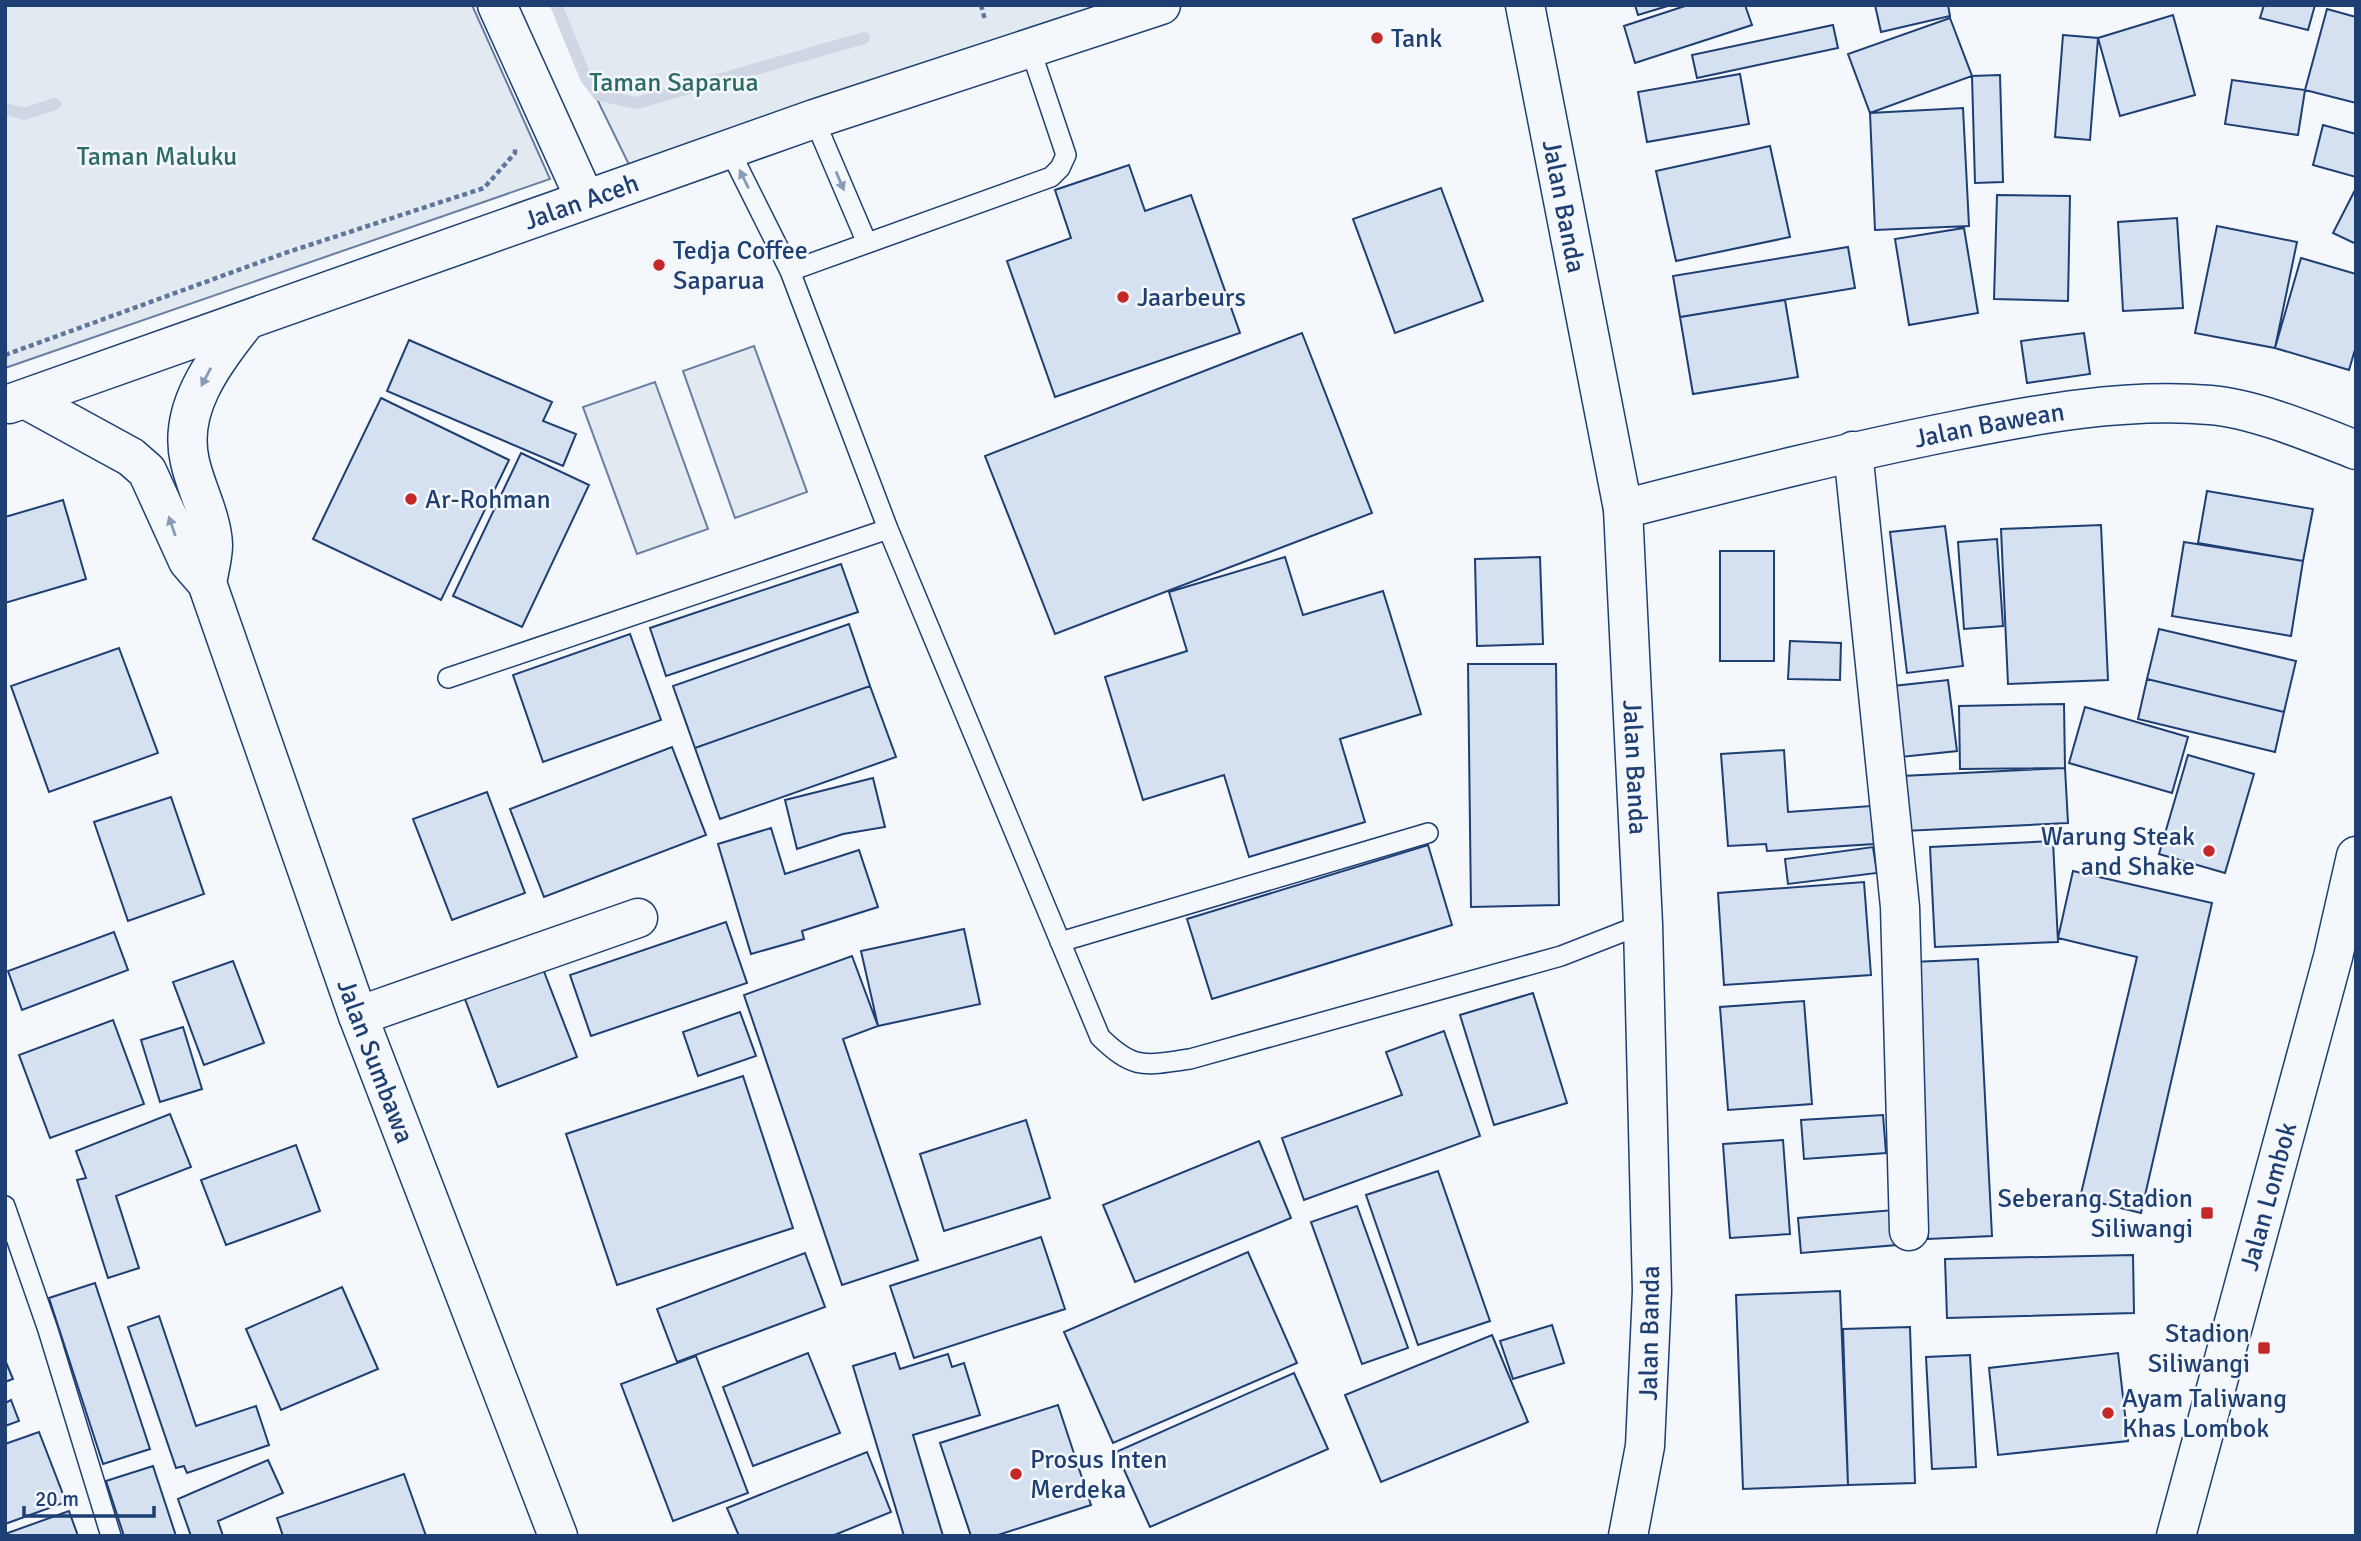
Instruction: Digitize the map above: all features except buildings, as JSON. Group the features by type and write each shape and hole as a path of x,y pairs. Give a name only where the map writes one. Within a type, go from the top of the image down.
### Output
{"street":[{"path":"497,5 585,199"},
{"name":"Jalan Aceh","path":"15,402 814,119 1161,5"},
{"name":"Jalan Banda","path":"1525,5 1623,509 1643,924 1652,1291 1645,1446 1628,1536"},
{"name":"Jalan Sumbawa","path":"207,583 213,546 189,461 187,437 195,398 208,371 246,321"},
{"name":"Jalan Sumbawa","path":"15,402 131,457 147,471 188,561 207,583 358,1016 558,1536"},
{"name":"Jalan Bawean","path":"1623,509 1853,451 2007,420 2118,404 2212,405 2302,428 2356,450"},
{"path":"1853,451 1900,907 1909,1231"},
{"name":"Jalan Lombok","path":"2176,1536 2344,959 2356,856"},
{"path":"358,1016 638,918"}],"lane":[{"path":"790,271 1051,177 1060,168 1066,155 1030,48"},
{"path":"814,119 867,243"},
{"path":"729,149 790,271 888,529 1100,1037 1121,1059 1150,1065 1191,1059 1561,956 1643,924"},
{"path":"448,678 888,529"},
{"path":"1060,942 1428,833"},
{"path":"5,1206 48,1331 111,1536"}],"path":[{"path":"981,5 986,24"},
{"path":"5,355 285,253 484,188 515,153 515,143"}],"green space":[{"name":"Taman Maluku","path":"5,5 472,5 550,179 5,368"},
{"name":"Taman Saparua","path":"551,5 1120,5 636,179"},
{"path":"754,346 807,492 735,518 683,371"},
{"path":"655,382 708,529 637,554 583,407"}],"waterway":[{"path":"556,5 586,78 599,95 637,103 864,38"},
{"path":"5,109 24,114 55,104"}],"place":[{"name":"Tank","path":"1377,38"},
{"name":"Tedja Coffee Saparua","path":"659,265"},
{"name":"Jaarbeurs","path":"1123,297"},
{"name":"Ar-Rohman","path":"411,499"},
{"name":"Warung Steak and Shake","path":"2209,851"},
{"name":"Seberang Stadion Siliwangi","path":"2207,1213"},
{"name":"Stadion Siliwangi","path":"2264,1348"},
{"name":"Ayam Taliwang Khas Lombok","path":"2108,1413"},
{"name":"Prosus Inten Merdeka","path":"1016,1474"}]}
